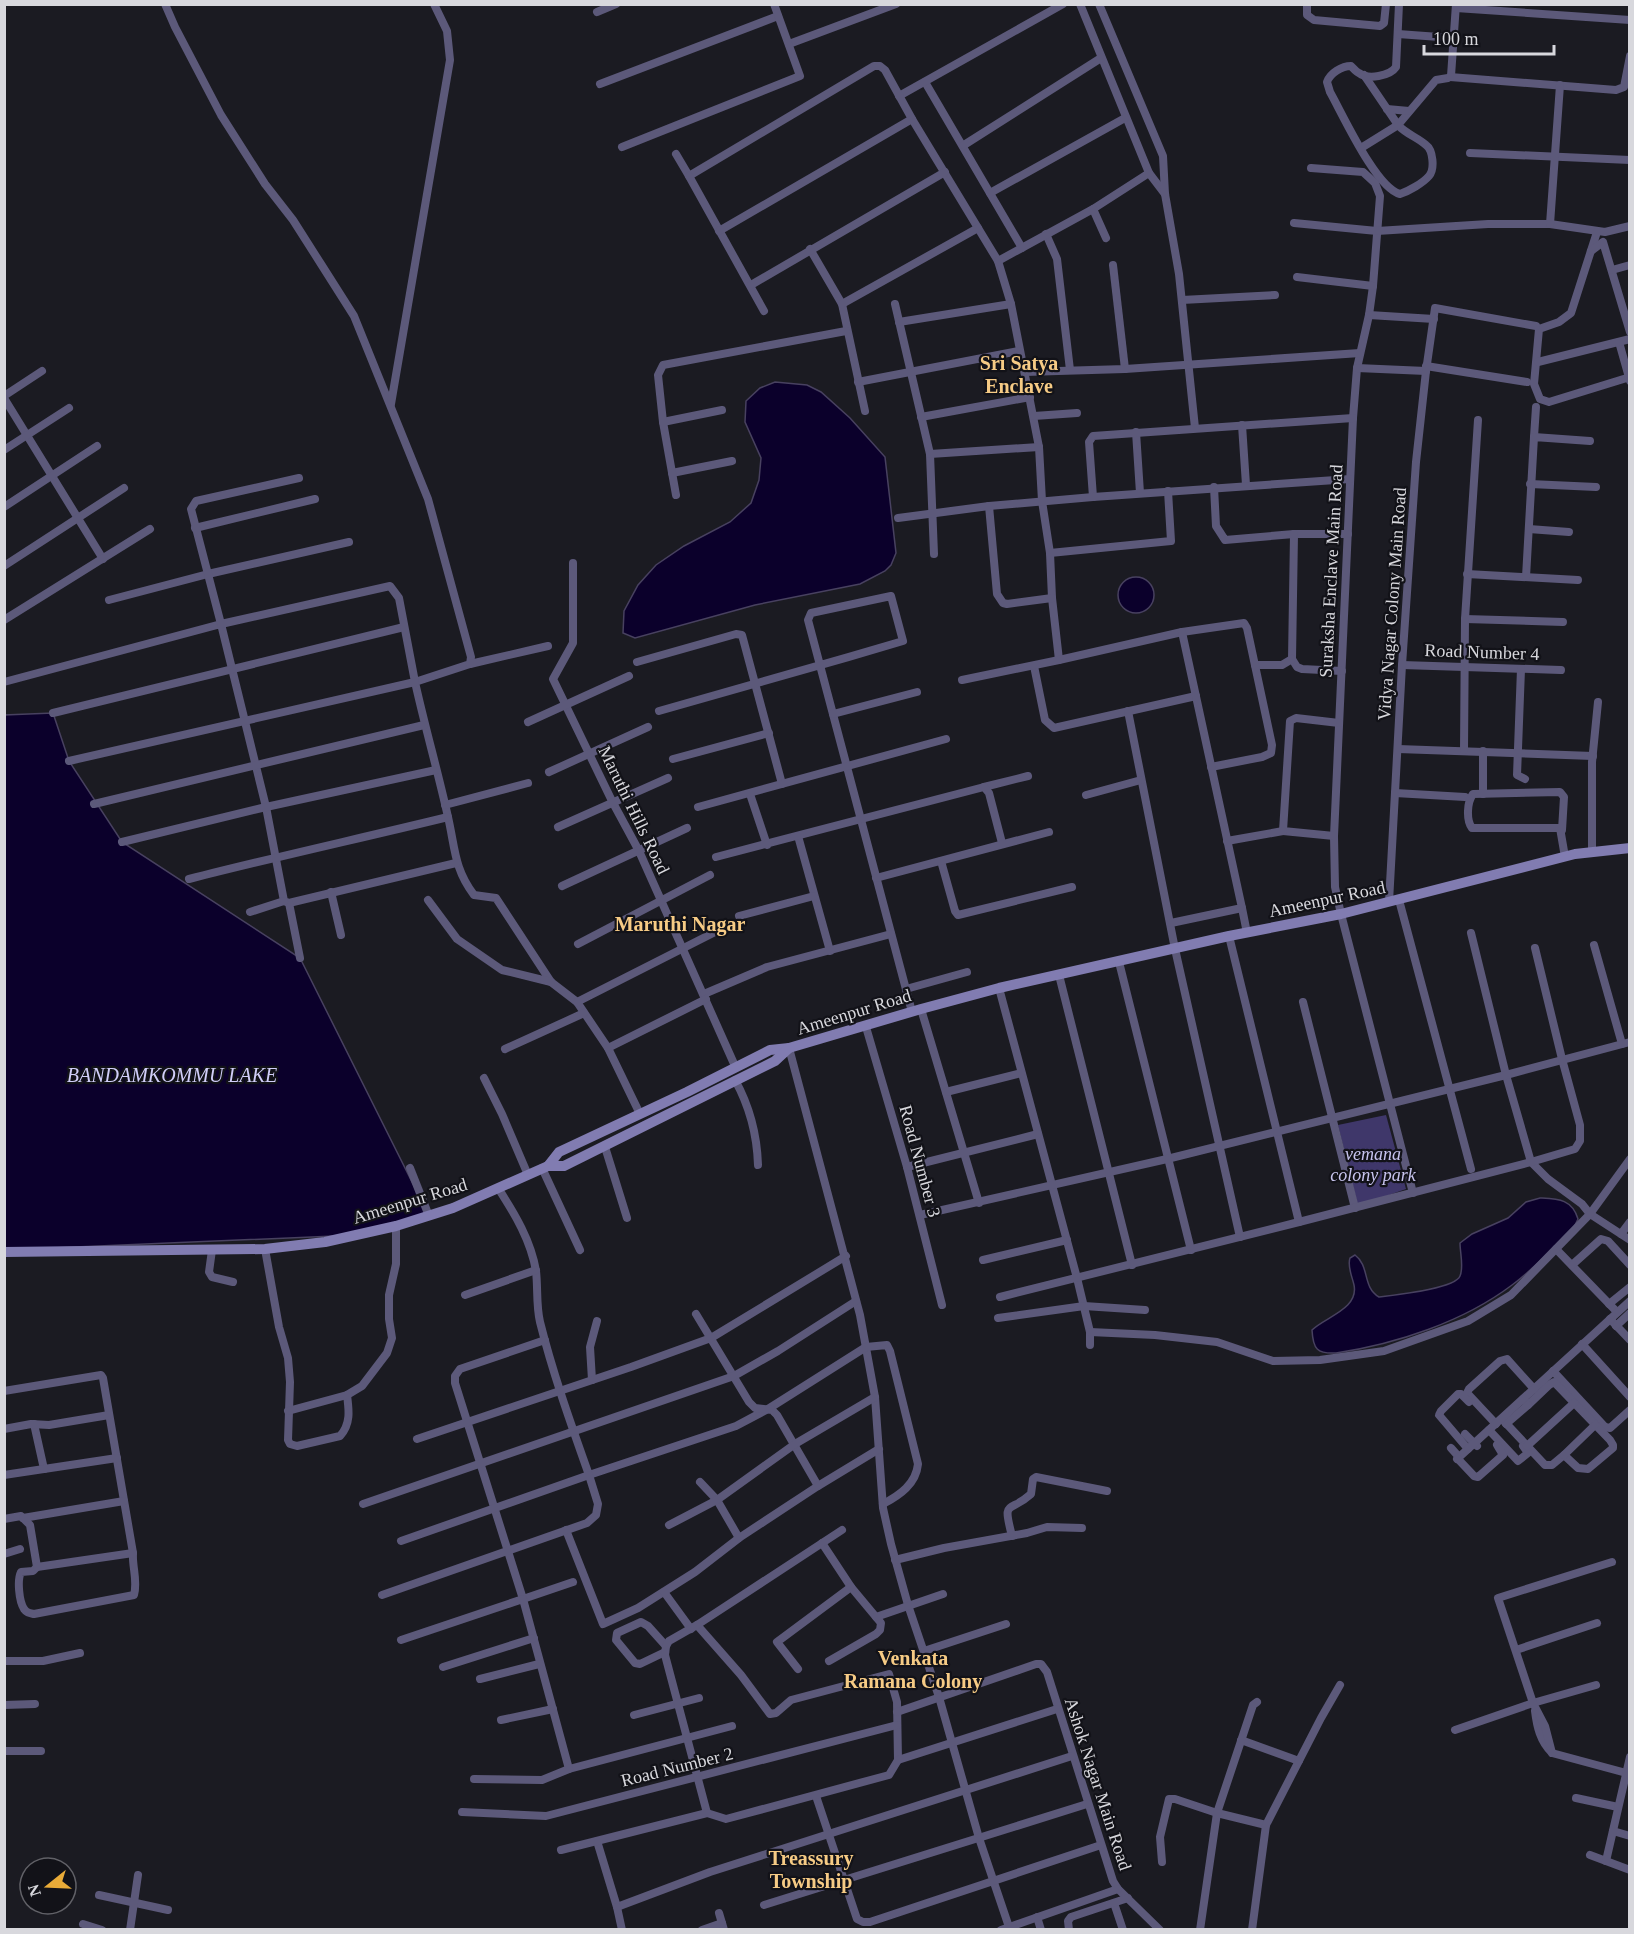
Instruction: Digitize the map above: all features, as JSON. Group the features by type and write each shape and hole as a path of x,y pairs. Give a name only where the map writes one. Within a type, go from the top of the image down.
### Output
{"street":[{"path":"165,4 221,115 265,184 293,220 354,316 428,499 471,657 470,664"},
{"path":"390,406 450,60 447,31 434,4"},
{"path":"597,12 616,4"},
{"path":"622,147 800,76 774,4"},
{"path":"789,44 896,4"},
{"path":"899,96 1063,4"},
{"path":"1080,4 1149,173 1165,194"},
{"path":"1099,4 1163,156 1165,194 1182,300 1196,428"},
{"path":"1307,4 1307,15 1314,20 1380,26 1384,22 1386,4"},
{"path":"1364,75 1398,125 1431,151 1431,172 1428,177 1403,193 1397,194 1383,183 1372,167 1330,92 1327,82 1331,75 1346,66 1351,66 1364,75 1386,75 1394,70 1400,4"},
{"path":"1450,77 1456,6 1629,20"},
{"path":"600,84 778,16"},
{"path":"1398,34 1453,38"},
{"path":"1361,148 1398,125 1436,80 1450,77 1616,90 1624,87 1629,56"},
{"path":"964,145 1101,58"},
{"path":"689,176 874,66 880,66 885,70 912,119 999,261 1011,304 1039,447 1042,501 1050,553 1059,660"},
{"path":"925,82 964,145 1022,248"},
{"path":"1550,224 1560,85"},
{"path":"1387,109 1409,111"},
{"path":"990,193 1125,118"},
{"path":"719,231 912,119"},
{"path":"1470,153 1629,160"},
{"path":"676,154 764,310"},
{"path":"1311,168 1364,172 1372,167"},
{"path":"751,285 945,172"},
{"name":"Suraksha Enclave Main Road","path":"1364,172 1375,183 1380,196 1373,286 1357,368 1353,418 1334,836 1335,887 1413,1192"},
{"path":"999,261 1093,209 1149,173"},
{"path":"1093,209 1106,238"},
{"path":"1294,224 1377,231 1550,224 1599,232 1629,226"},
{"path":"842,304 978,228"},
{"path":"1591,251 1614,229"},
{"path":"1599,232 1600,244 1626,305 1629,332"},
{"path":"1599,232 1571,313 1559,322 1539,328 1538,362 1534,384 1540,399 1544,402 1629,379 1618,342"},
{"path":"1046,234 1057,259 1070,370"},
{"path":"810,249 842,304 864,411"},
{"path":"1113,265 1125,369"},
{"path":"1612,270 1629,265"},
{"path":"1297,277 1373,286"},
{"path":"1182,300 1275,295"},
{"path":"896,304 930,454 934,554"},
{"path":"899,322 1011,304"},
{"name":"Vidya Nagar Colony Main Road","path":"1471,1169 1394,901 1395,793 1416,462 1435,308 1536,326"},
{"path":"1369,315 1434,319"},
{"path":"676,495 663,422 658,375 663,365 846,331"},
{"path":"1538,362 1629,339"},
{"path":"858,382 1019,351"},
{"path":"1025,372 1125,369 1360,353"},
{"path":"1357,368 1426,368 1527,382"},
{"path":"42,371 4,397 103,559"},
{"path":"921,417 1030,397"},
{"path":"1526,577 1536,407"},
{"path":"4,450 69,408"},
{"path":"663,422 722,410"},
{"path":"1034,416 1077,413"},
{"path":"1093,496 1089,442 1093,436 1353,418"},
{"path":"1464,750 1465,619 1478,420"},
{"path":"1242,425 1246,485"},
{"path":"1136,432 1140,493"},
{"path":"1534,437 1590,441"},
{"path":"4,507 96,446"},
{"path":"930,454 1039,447"},
{"path":"672,473 732,461"},
{"path":"299,478 196,501 191,509 266,807 275,857 300,958"},
{"path":"898,518 988,506 1093,496 1350,479"},
{"path":"1530,484 1596,487"},
{"path":"1214,487 1216,526 1225,540 1294,534 1348,534"},
{"path":"4,566 124,488"},
{"path":"1050,553 1172,541 1168,491"},
{"path":"195,528 315,499"},
{"path":"988,506 1000,599 1007,604 1052,598"},
{"path":"4,620 150,529"},
{"path":"1528,529 1569,532"},
{"path":"1294,534 1292,658 1297,667 1302,669 1342,671"},
{"path":"109,600 208,574 349,542"},
{"name":"Maruthi Hills Road","path":"573,563 573,643 553,679 564,706 639,851 735,1066"},
{"path":"1467,574 1578,580"},
{"path":"4,682 221,624 390,586 399,598 424,725 448,817 456,863 465,883 474,895 496,898 551,982 577,1002 608,1048 640,1114"},
{"path":"659,711 756,684 820,665 903,641 891,596 811,613 808,620 820,665 833,714 847,765 876,878 906,989 917,1010 946,1092 979,1203"},
{"path":"1465,619 1563,622"},
{"path":"962,680 1182,632 1244,623 1247,628 1272,745 1271,753 1262,757 1211,767"},
{"path":"53,713 404,627"},
{"path":"1182,632 1247,933"},
{"path":"637,662 739,634 744,637 782,784"},
{"path":"69,761 415,682 470,664 548,646"},
{"path":"1255,665 1282,665 1292,658"},
{"name":"Road Number 4","path":"1402,665 1561,670"},
{"path":"1034,666 1045,720 1054,728 1196,696"},
{"path":"1521,669 1517,775 1525,779"},
{"path":"528,722 629,676"},
{"path":"833,714 918,692"},
{"path":"1592,852 1593,756 1598,702"},
{"path":"1128,711 1175,948 1240,1237"},
{"path":"1283,831 1290,721 1296,718 1339,723"},
{"path":"94,804 424,725"},
{"path":"549,772 648,727"},
{"path":"673,759 769,733"},
{"path":"698,807 946,739"},
{"path":"1398,749 1593,756"},
{"path":"1483,794 1484,751"},
{"path":"122,842 266,807 436,770"},
{"path":"716,857 798,837 976,787 1028,776"},
{"path":"558,827 668,778"},
{"path":"1086,795 1141,780"},
{"path":"445,805 528,783"},
{"path":"984,787 989,793 1002,843"},
{"path":"1562,830 1553,827 1472,828 1468,822 1469,799 1473,794 1560,792 1564,797 1562,830 1565,857"},
{"path":"1395,793 1465,797"},
{"path":"750,794 767,845"},
{"path":"189,879 448,817"},
{"path":"562,886 687,828"},
{"path":"1227,841 1283,831 1334,836"},
{"path":"876,878 1050,832"},
{"path":"798,837 830,951"},
{"name":"Ameenpur Road","path":"4,1252 265,1249 325,1242 396,1226 453,1208 545,1167 564,1166 775,1061 789,1048 999,988 1229,936 1341,914 1565,857 1629,848"},
{"path":"941,861 958,915 1072,886"},
{"path":"250,912 456,863"},
{"path":"578,944 710,875"},
{"path":"331,892 341,934"},
{"path":"740,916 814,896"},
{"path":"428,900 458,939 501,970 551,982"},
{"path":"1171,923 1242,908"},
{"path":"577,1002 725,927"},
{"path":"1471,933 1506,1075 1531,1162 1548,1179 1582,1204 1590,1214 1629,1240"},
{"path":"608,1048 767,967 891,934"},
{"path":"1229,936 1299,1222"},
{"path":"920,1215 1167,1159 1626,1043 1594,945"},
{"path":"1000,1297 1355,1208 1575,1149 1580,1141 1580,1125 1535,948"},
{"path":"1119,962 1191,1250"},
{"path":"906,989 967,972"},
{"path":"1059,975 1132,1265"},
{"path":"999,988 1077,1278 1090,1332 1090,1345"},
{"path":"1303,1002 1355,1208"},
{"path":"505,1049 584,1013"},
{"name":"Road Number 3","path":"866,1027 907,1167 942,1305"},
{"path":"580,1250 545,1167 559,1152 770,1050 789,1048 846,1256 866,1347 875,1397 883,1504 895,1560 939,1697 1005,1928 1118,1889"},
{"path":"946,1092 1021,1073"},
{"path":"484,1078 528,1174"},
{"path":"735,1080 746,1099 753,1124 758,1165"},
{"path":"607,1130 627,1218"},
{"path":"907,1167 1038,1134"},
{"path":"1090,1332 1155,1335 1216,1342 1273,1361 1320,1359 1384,1351 1468,1321 1511,1295 1590,1214 1629,1159"},
{"path":"410,1168 429,1216"},
{"path":"382,1595 566,1530 587,1522 596,1515 598,1504 558,1390 539,1318 536,1270 529,1245 516,1215 498,1188"},
{"path":"1621,1234 1629,1222"},
{"path":"288,1411 347,1395 362,1386 387,1353 392,1338 389,1295 396,1264 396,1226"},
{"path":"1572,1265 1601,1239 1608,1241 1629,1265"},
{"path":"983,1260 1067,1240"},
{"path":"265,1249 279,1327 288,1358 290,1382 288,1440 290,1444 297,1446 340,1436 348,1423 347,1395"},
{"path":"1556,1249 1617,1312"},
{"path":"212,1250 209,1272 212,1277 232,1282"},
{"path":"417,1439 711,1338 846,1256"},
{"path":"465,1295 536,1270"},
{"path":"1609,1304 1629,1287"},
{"path":"363,1504 734,1376 856,1301"},
{"path":"1459,1459 1525,1402 1546,1382 1553,1371 1629,1301"},
{"path":"998,1318 1084,1306 1145,1310"},
{"path":"1616,1326 1629,1313"},
{"path":"696,1314 755,1408 772,1410 777,1415 818,1486"},
{"path":"1610,1319 1629,1340"},
{"path":"592,1380 590,1347 597,1321"},
{"path":"545,1340 460,1369 454,1376 454,1383 523,1599 569,1769"},
{"path":"401,1541 736,1426 768,1409 866,1347 883,1344 887,1345 890,1351 918,1464 917,1472 909,1486 897,1497 883,1504"},
{"path":"1582,1344 1629,1396"},
{"path":"1451,1448 1476,1477 1502,1456 1503,1452 1496,1428 1467,1393 1500,1361 1507,1359 1534,1389"},
{"path":"1553,1371 1605,1427 1610,1428 1629,1410"},
{"path":"4,1391 101,1375 133,1553 134,1594 34,1614 24,1608 18,1578 21,1572 37,1567 133,1553"},
{"path":"1525,1402 1534,1389 1546,1382 1554,1382 1613,1444 1613,1448 1588,1469 1578,1468 1564,1455"},
{"path":"1473,1447 1439,1415 1456,1396 1461,1394 1496,1428 1527,1446 1545,1465 1552,1465 1595,1425"},
{"path":"669,1525 717,1500 795,1444 875,1397"},
{"path":"1527,1446 1574,1403"},
{"path":"4,1429 34,1424 49,1425 109,1415"},
{"path":"34,1424 44,1469"},
{"path":"1465,1434 1473,1447"},
{"path":"566,1530 603,1624 638,1608 664,1592 739,1538 879,1449"},
{"path":"4,1475 117,1458"},
{"path":"1012,1536 1007,1516 1008,1510 1012,1505 1031,1494 1036,1477 1107,1491"},
{"path":"700,1482 717,1500 739,1538"},
{"path":"23,1518 124,1501"},
{"path":"4,1519 17,1516 30,1525 37,1567"},
{"path":"895,1560 1054,1526 1082,1528"},
{"path":"707,1813 666,1649 648,1626 641,1622 615,1636 635,1664 640,1664 666,1649 669,1641 842,1530"},
{"path":"822,1543 851,1587 880,1623 880,1630 876,1634 829,1661"},
{"path":"4,1554 20,1549"},
{"path":"1612,1562 1498,1598 1533,1703 1545,1726 1552,1753 1628,1774"},
{"path":"400,1640 573,1582"},
{"path":"798,1669 777,1642 851,1587"},
{"path":"561,1850 707,1813 726,1819 816,1796 889,1775 898,1760 897,1712 890,1677 887,1674 792,1700 776,1713 770,1714 741,1675 694,1627 664,1592"},
{"path":"876,1617 943,1594"},
{"path":"1516,1650 1597,1623"},
{"path":"924,1651 1006,1624"},
{"path":"442,1667 534,1638"},
{"path":"4,1661 43,1660 80,1653"},
{"path":"480,1679 539,1664"},
{"name":"Ashok Nagar Main Road","path":"939,1697 1036,1664 1043,1667 1047,1672 1113,1881 1118,1889 1160,1929"},
{"path":"1252,1929 1266,1825 1340,1685"},
{"path":"1455,1730 1533,1703 1596,1685"},
{"path":"897,1712 939,1697"},
{"path":"634,1715 699,1698"},
{"path":"1200,1929 1217,1813 1240,1740 1253,1705 1257,1702"},
{"path":"4,1705 35,1704"},
{"path":"501,1720 553,1709"},
{"path":"898,1760 1057,1709"},
{"name":"Road Number 2","path":"462,1812 541,1817 897,1725"},
{"path":"474,1779 542,1780 569,1769 732,1726"},
{"path":"1240,1740 1299,1761"},
{"path":"4,1751 41,1751"},
{"path":"617,1907 710,1872 1072,1756"},
{"path":"1606,1861 1628,1774 1629,1757"},
{"path":"816,1796 857,1919 863,1922 870,1922 1101,1845"},
{"path":"1576,1798 1618,1807"},
{"path":"1162,1862 1160,1837 1169,1799 1266,1825"},
{"path":"764,1905 1088,1803"},
{"path":"1612,1831 1629,1836"},
{"path":"597,1841 622,1929"},
{"path":"1590,1855 1629,1870"},
{"path":"130,1929 138,1875"},
{"path":"99,1895 168,1910"},
{"path":"1069,1929 1068,1921 1071,1917 1128,1898"},
{"path":"1114,1903 1123,1929"},
{"path":"702,1929 723,1926 719,1912"},
{"path":"1037,1917 1041,1929"},
{"path":"83,1924 102,1929"}],"green space":[{"name":"vemana colony park","path":"1386,1115 1406,1189 1358,1206 1338,1125"}],"water":[{"path":"775,382 807,385 821,392 850,418 885,457 896,553 891,565 885,571 860,584 755,605 635,638 623,633 624,611 638,585 656,565 684,546 730,522 751,503 759,480 761,458 745,422 746,401 760,388"},
{"path":"1136,577 1149,582 1154,595 1149,608 1136,613 1123,608 1118,595 1123,582"},
{"name":"BANDAMKOMMU LAKE","path":"53,713 69,761 122,842 300,958 429,1216 358,1235 5,1250 4,715"},
{"path":"1540,1198 1564,1201 1572,1207 1578,1219 1573,1229 1536,1265 1493,1298 1428,1330 1382,1344 1336,1353 1317,1349 1312,1330 1340,1312 1354,1293 1349,1268 1350,1258 1355,1255 1360,1260 1370,1288 1379,1297 1436,1288 1456,1281 1460,1276 1462,1264 1460,1243 1472,1234 1508,1218 1526,1202"}],"district":[{"name":"Sri Satya Enclave","path":"1019,374"},
{"name":"Maruthi Nagar","path":"680,924"},
{"name":"Venkata Ramana Colony","path":"913,1670"},
{"name":"Treassury Township","path":"811,1870"}]}
